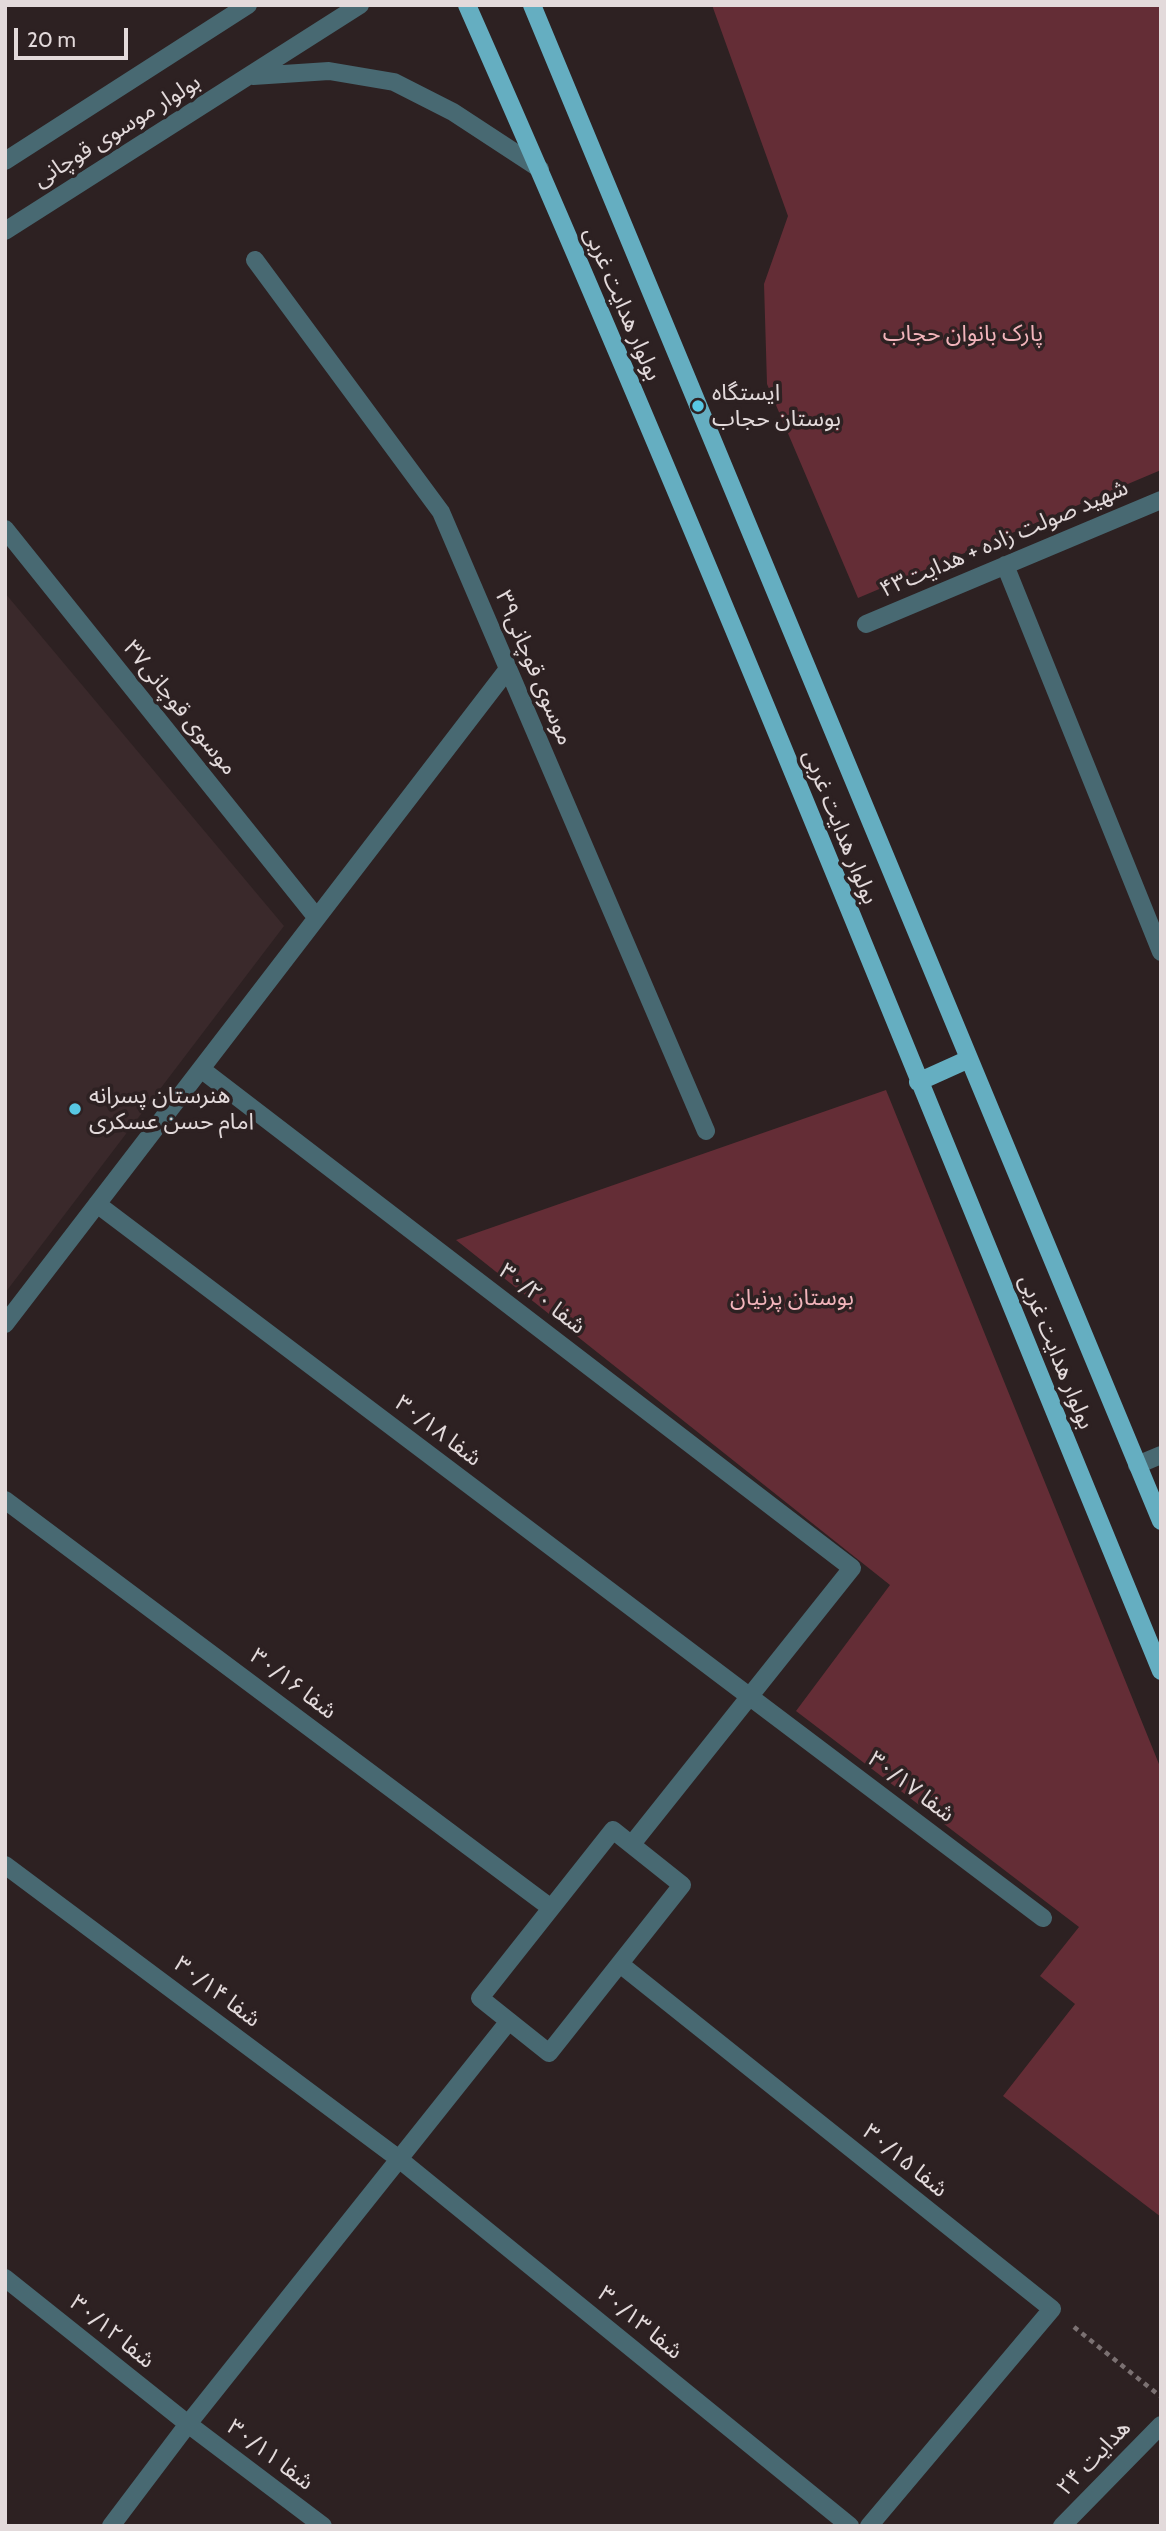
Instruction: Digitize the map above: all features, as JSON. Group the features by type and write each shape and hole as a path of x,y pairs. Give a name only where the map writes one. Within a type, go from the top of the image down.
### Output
{"main road":[{"name":"بولوار هدایت غربی","path":"467,5 540,169 1161,1671"},
{"name":"بولوار هدایت غربی","path":"532,5 1161,1521"},
{"path":"918,1082 969,1059"}],"street":[{"name":"بولوار موسوی قوچانی","path":"5,161 248,5"},
{"name":"بولوار موسوی قوچانی","path":"5,231 360,5"},
{"path":"249,76 329,71 394,82 453,112 540,169"},
{"name":"موسوی قوچانی۳۹","path":"255,260 441,512 706,1131"},
{"name":"شهید صولت زاده + هدایت۴۳","path":"866,624 1161,500"},
{"name":"موسوی قوچانی۳۷","path":"5,528 317,918"},
{"path":"1005,565 1161,952"},
{"path":"5,1324 508,669"},
{"name":"شفا ۳۰/۲۰","path":"201,1069 852,1568 750,1696"},
{"name":"شفا ۳۰/۱۸","path":"97,1205 750,1696"},
{"path":"1137,1465 1161,1455"},
{"name":"شفا ۳۰/۱۶","path":"5,1500 551,1908"},
{"path":"632,1844 750,1696"},
{"name":"شفا ۳۰/۱۷","path":"750,1696 1043,1917"},
{"path":"613,1830 632,1844 682,1885 549,2053 480,1997 613,1830"},
{"name":"شفا ۳۰/۱۴","path":"5,1865 399,2159"},
{"name":"شفا ۳۰/۱۵","path":"620,1964 1052,2309"},
{"path":"111,2526 188,2424 509,2021"},
{"name":"شفا ۳۰/۱۳","path":"399,2159 850,2526"},
{"name":"شفا ۳۰/۱۲","path":"5,2278 188,2424"},
{"path":"869,2526 1052,2309"},
{"name":"شفا ۳۰/۱۱","path":"188,2424 323,2526"},
{"name":"هدایت ۲۴","path":"1062,2526 1161,2426"}],"path":[{"path":"1052,2309 1161,2397"}],"shaded area":[{"name":"هنرستان پسرانه امام حسن عسکری","path":"5,593 284,926 5,1293"}],"green space":[{"name":"پارک بانوان حجاب","path":"712,5 1161,5 1161,470 858,598 767,384 764,284 788,216"},
{"name":"بوستان پرنیان","path":"886,1090 1161,1769 1161,2217 1003,2096 1075,2004 1040,1976 1079,1927 796,1711 890,1585 456,1240"}],"place":[{"name":"ایستگاه بوستان حجاب","path":"698,406"},
{"name":"هنرستان پسرانه امام حسن عسکری","path":"75,1109"}]}
